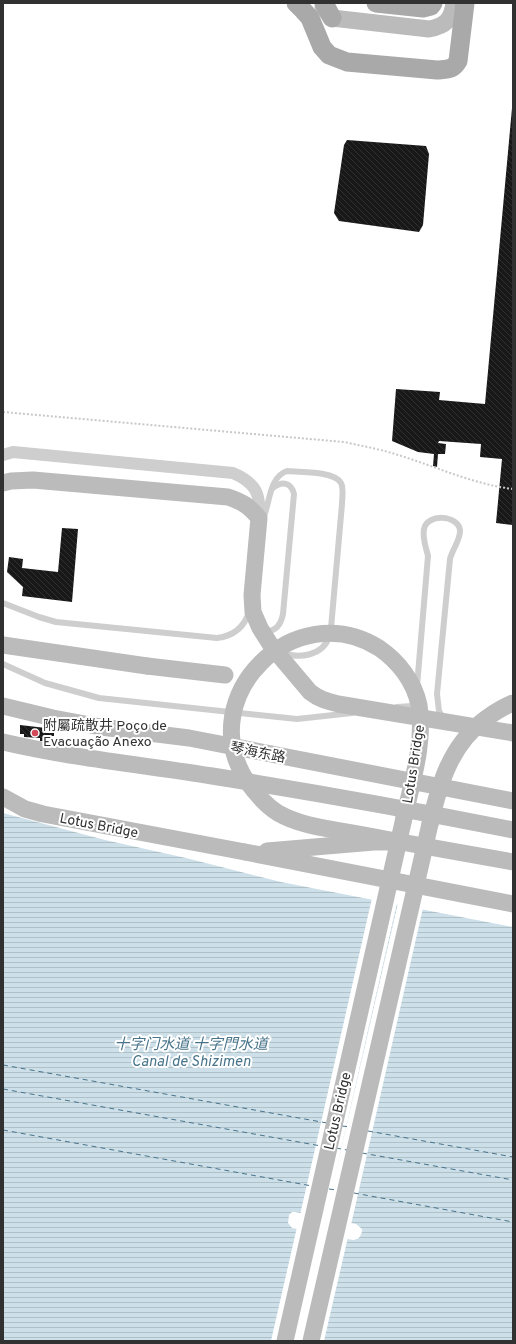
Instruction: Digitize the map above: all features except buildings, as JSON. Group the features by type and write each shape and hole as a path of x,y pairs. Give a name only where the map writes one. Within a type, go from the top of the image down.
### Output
{"main road":[{"path":"296,3 310,18 322,47 329,55 347,62 437,70 448,69 455,66 458,60 465,3"},
{"path":"319,3 328,11 429,29 440,27 446,23 453,9 454,3"},
{"path":"376,3 423,8 431,6 433,3"},
{"path":"3,483 33,480 228,497 240,501 250,508 258,524 252,595 253,612 260,628 272,647 303,686 317,697 338,704 406,710 449,722 513,733"},
{"name":"Lotus Bridge","path":"285,1341 392,872 395,856 397,848 399,841 416,762 420,724 419,704 412,684 394,659 372,644 358,638 343,635 320,634 304,637 275,650 251,673 238,697 233,713 231,738 234,756 240,770 259,797 267,805 292,820 324,829 394,840 401,842 513,862"},
{"path":"3,645 147,666 225,675"},
{"name":"Lotus Bridge","path":"311,1341 435,804 443,777 449,762 468,734 492,714 513,703"},
{"name":"琴海东路","path":"3,706 53,718 101,727 189,738 513,801"},
{"path":"3,742 41,751 212,776 513,830"},
{"name":"Lotus Bridge","path":"3,796 25,809 43,814 513,904"},
{"name":"Lotus Bridge","path":"245,852 374,842 401,842"},
{"path":"328,1149 354,1155"}],"street":[{"path":"3,455 14,452 233,474 250,483 256,489 260,506 258,524"}],"lane":[{"path":"258,524 266,513 272,488 277,478 287,471 325,474 335,477 342,488 329,638 324,646 311,654 304,656 287,654 272,647"},
{"path":"260,628 267,632 276,629 282,620 294,494 291,486 286,483 281,483 272,488"},
{"path":"3,664 45,683 99,698 297,719 406,710 411,708 415,702 417,692 428,556 423,536 424,528 426,523 431,519 442,518 451,520 457,524 460,530 459,538 451,552 450,559 437,694 439,711 444,719 449,722"},
{"path":"3,603 28,614 56,622 217,638 229,635 240,628 247,618 252,595"}],"path":[{"path":"3,412 332,441 369,447 395,454 480,483 513,490"}],"water":[{"name":"十字门水道 十字門水道 Canal de Shizimen","path":"3,813 105,840 186,858 281,882 513,927 513,1341 3,1341","holes":["292,1212 356,1224 362,1229 362,1233 359,1238 353,1240 292,1228 288,1223 289,1215"]}],"pier":[{"path":"372,898 397,903 331,1193 398,903 423,908 351,1225 300,1215"},
{"path":"297,1227 348,1237 324,1341 271,1341"}],"ferry route":[{"path":"3,1065 327,1123"},
{"path":"3,1089 321,1146"},
{"path":"342,1126 351,1127"},
{"path":"3,1130 312,1186"},
{"path":"368,1131 513,1157"},
{"path":"336,1148 347,1150"},
{"path":"362,1153 513,1180"},
{"path":"329,1189 337,1190"},
{"path":"354,1193 513,1222"}],"place":[{"name":"附屬疏散井 Poço de Evacuação Anexo","path":"35,733"}]}
